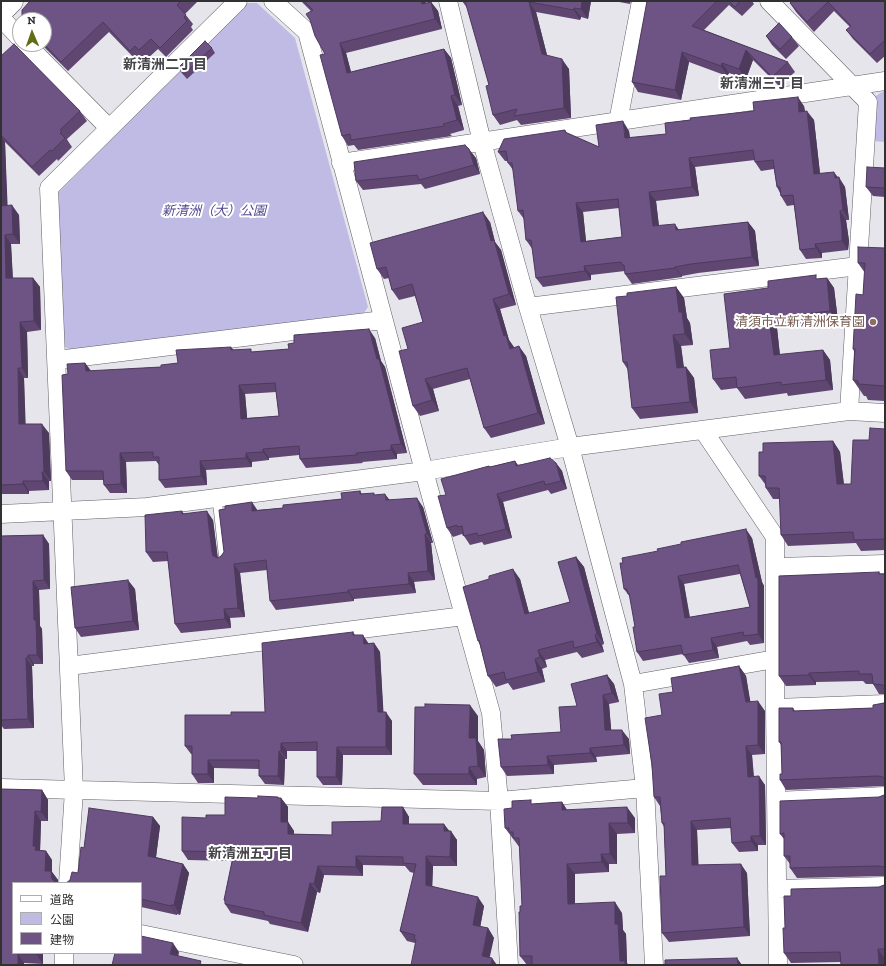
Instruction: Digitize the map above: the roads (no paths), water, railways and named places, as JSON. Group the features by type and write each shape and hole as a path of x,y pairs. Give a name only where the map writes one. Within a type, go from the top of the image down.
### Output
{"street":[{"path":"1,12 12,1"},
{"path":"68,882 74,790 49,188 238,1"},
{"path":"273,1 306,32 424,471 491,713 499,801 509,965"},
{"path":"448,1 482,142 528,307 570,447 633,684 645,788 654,965"},
{"path":"618,122 641,1"},
{"path":"769,1 868,102 849,411"},
{"path":"1,18 12,30"},
{"path":"34,52 109,128"},
{"path":"341,162 618,122 885,81"},
{"path":"528,307 858,266"},
{"path":"56,360 383,320"},
{"path":"1,514 147,507 424,471 570,447 849,411 885,413"},
{"path":"703,430 775,537 778,965"},
{"path":"776,567 885,564"},
{"path":"69,666 464,616"},
{"path":"633,684 775,659"},
{"path":"775,708 885,704"},
{"path":"1,788 499,801 645,788"},
{"path":"776,801 885,796"},
{"path":"777,889 885,886"},
{"path":"142,934 294,965"},
{"path":"64,954 64,965"}],"lane":[{"path":"217,498 224,561"}],"place":[{"name":"清須市立新清洲保育園","path":"873,322"}],"district":[{"name":"新清洲二丁目","path":"165,65"},
{"name":"新清洲三丁目","path":"762,84"},
{"name":"新清洲五丁目","path":"250,854"}],"park label":[{"name":"新清洲（大）公園","path":"214,211"}]}
